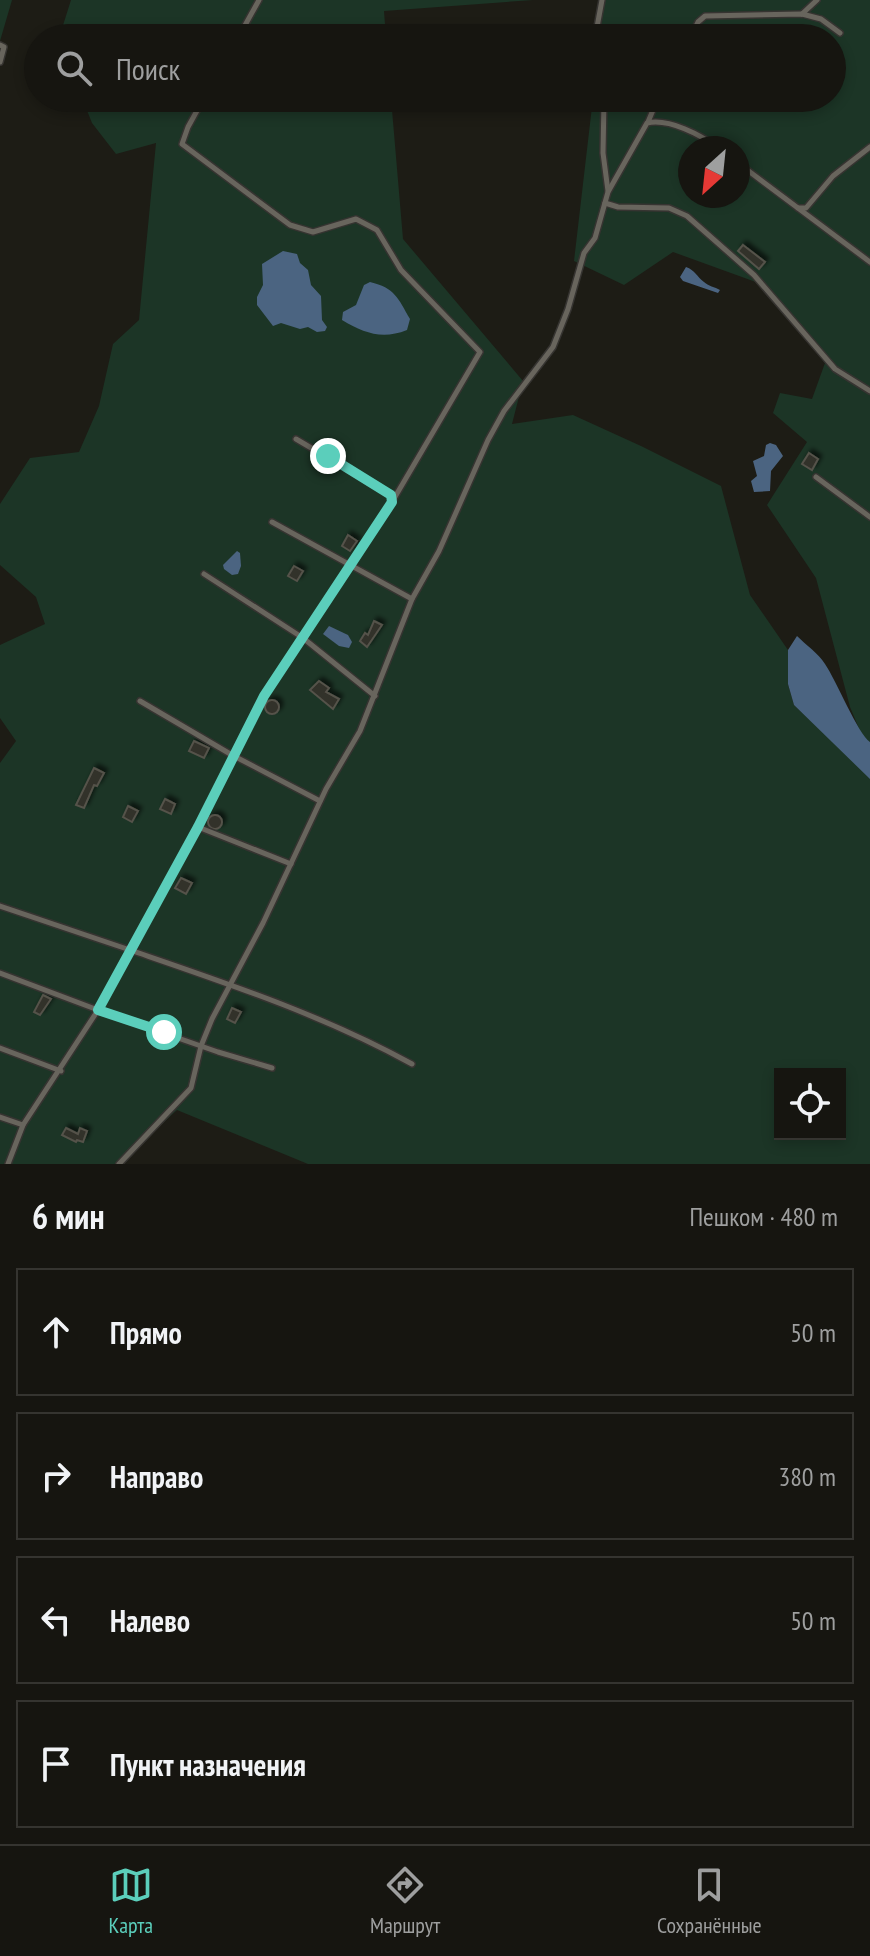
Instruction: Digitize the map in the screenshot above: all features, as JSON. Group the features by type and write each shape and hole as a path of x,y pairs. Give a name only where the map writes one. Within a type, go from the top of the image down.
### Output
{"lane":[{"path":"246,24 259,0"},
{"path":"598,24 602,0"},
{"path":"802,14 817,0"},
{"path":"697,24 705,16 802,14 828,24"},
{"path":"0,45 4,47 0,62"},
{"path":"8,1164 23,1125 98,1010 198,827 264,696 392,502 480,352 401,270 377,230 356,219 313,232 290,225 182,144 196,112"},
{"path":"604,112 603,153 608,192"},
{"path":"119,1164 191,1088 201,1046 229,984 263,923 320,801 360,731 412,599 439,551 469,480 498,421 553,347 584,253 595,238 608,192 652,112"},
{"path":"647,123 659,120 697,136"},
{"path":"797,207 806,208 833,176 870,147"},
{"path":"750,172 870,262"},
{"path":"605,203 618,207 669,208 687,216 754,275 835,369 870,391"},
{"path":"296,439 391,495 392,502"},
{"path":"816,477 870,517"},
{"path":"272,522 412,599"},
{"path":"204,574 303,638 375,696"},
{"path":"140,701 232,755 320,801"},
{"path":"198,827 291,864"},
{"path":"0,906 229,984 366,1039 412,1064"},
{"path":"0,973 201,1046 272,1068"},
{"path":"0,1048 61,1071"},
{"path":"0,1117 23,1125"}],"green space":[{"path":"0,0 12,0 0,41"},
{"path":"71,0 533,0 384,11 385,24 63,24"},
{"path":"599,0 870,0 870,742 863,738 850,707 816,578 767,505 807,442 773,413 780,393 812,399 825,363 764,285 673,252 624,285 574,261 591,112 846,112 846,24 598,24"},
{"path":"88,112 392,112 403,239 523,381 512,424 573,415 721,486 750,595 788,650 788,684 794,705 870,777 870,1164 308,1164 177,1110 118,1164 0,1164 0,763 16,741 0,718 0,645 45,624 36,597 0,565 0,504 30,458 79,452 99,406 113,344 139,320 156,143 116,154 92,123"}],"water":[{"path":"283,251 297,254 300,263 308,270 311,285 321,296 322,320 327,327 325,331 317,332 308,327 300,329 281,323 273,326 257,305 263,285 262,264"},
{"path":"686,267 720,290 718,293 683,281 680,277"},
{"path":"370,282 385,287 399,300 410,319 407,330 373,334 342,320 343,312 356,305 364,285"},
{"path":"766,445 776,445 783,456 771,471 770,491 754,492 751,481 757,476 753,461 764,456"},
{"path":"237,551 241,566 238,574 232,575 223,565"},
{"path":"329,626 348,635 352,642 349,648 339,646 323,634"},
{"path":"797,636 825,664 859,729 870,742 870,779 794,705 788,684 788,650"}],"building":[{"path":"743,245 765,262 759,269 738,251"},
{"path":"809,453 818,459 812,470 802,464"},
{"path":"348,535 357,541 350,551 342,546"},
{"path":"294,566 303,571 297,581 288,576"},
{"path":"374,621 382,625 367,647 360,641 365,633 368,635"},
{"path":"319,681 329,688 326,692 339,699 333,709 310,690"},
{"path":"272,700 279,707 272,714 265,707"},
{"path":"194,741 209,748 204,758 189,751"},
{"path":"94,768 104,773 97,786 94,785 84,808 76,805"},
{"path":"165,799 175,804 171,814 160,809"},
{"path":"128,806 138,811 132,822 123,817"},
{"path":"215,815 222,822 215,829 208,822"},
{"path":"181,878 192,883 186,894 175,888"},
{"path":"43,995 51,999 40,1015 34,1012"},
{"path":"232,1008 241,1012 235,1023 227,1019"},
{"path":"66,1128 78,1134 80,1128 87,1131 83,1142 62,1135"}],"route":[{"path":"164,1032 98,1010 198,827 264,696 392,502 391,495 328,456"}]}
